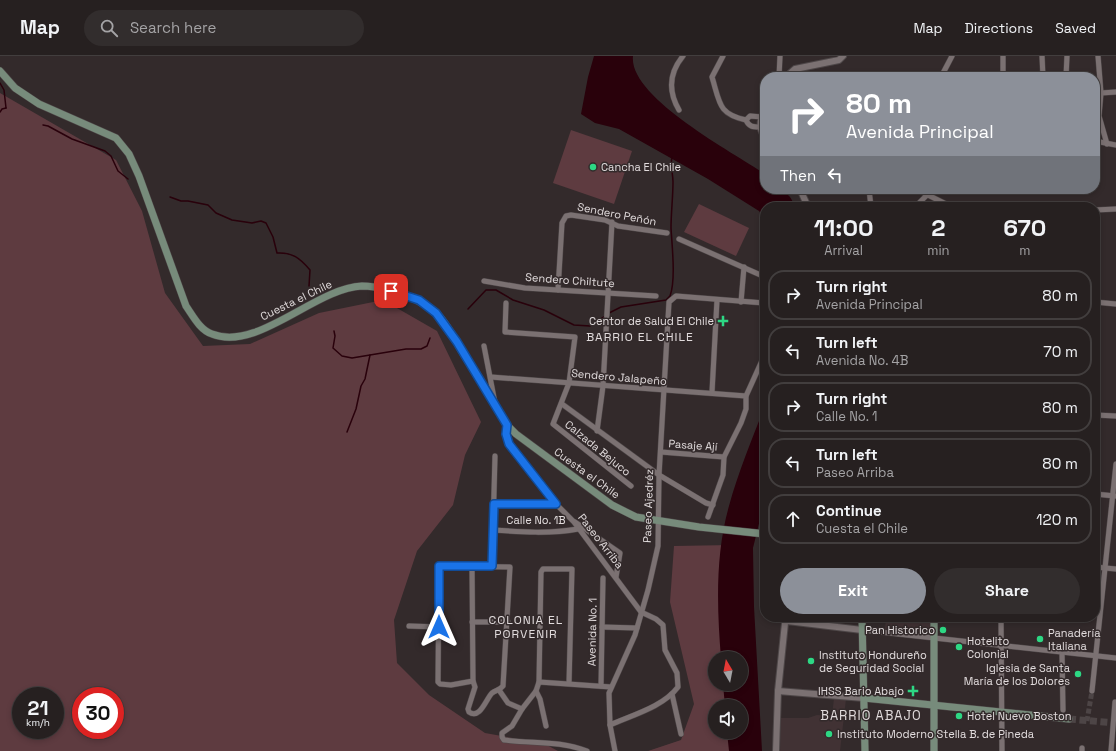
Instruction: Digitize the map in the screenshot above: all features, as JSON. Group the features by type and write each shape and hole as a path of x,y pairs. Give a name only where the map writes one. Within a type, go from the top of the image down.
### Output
{"main road":[{"name":"Cuesta el Chile","path":"0,71 15,88 39,104 116,138 129,154 139,176 186,306 198,323 211,334 225,338 240,337 257,332 343,290 362,286 400,293 419,300 436,313 507,425 516,434 612,505 636,517 699,527 760,533"},
{"path":"862,622 865,751"},
{"path":"934,622 934,751"},
{"path":"864,698 1069,719"}],"street":[{"path":"679,110 673,99 671,78 683,56"},
{"path":"723,56 712,77 721,105 732,117 746,120 752,127 760,127"},
{"path":"779,72 780,56"},
{"path":"792,72 795,69 839,60 843,56"},
{"path":"944,72 952,56"},
{"path":"1003,56 1003,72"},
{"path":"1042,56 1043,72"},
{"path":"1066,72 1067,56"},
{"path":"1098,56 1099,72"},
{"path":"1100,81 1100,98"},
{"path":"1101,93 1116,92"},
{"path":"746,120 750,116 760,117"},
{"path":"1100,124 1107,144"},
{"path":"1100,142 1116,145"},
{"path":"920,202 926,195 941,202"},
{"path":"1100,210 1116,208"},
{"name":"Sendero Peñón","path":"558,290 562,223 566,216 571,215 598,219 612,222 618,226 666,233"},
{"path":"598,431 603,386 612,222"},
{"path":"679,239 700,250 760,275"},
{"path":"741,302 744,267"},
{"name":"Sendero Chiltute","path":"484,281 525,288 656,296"},
{"name":"Paseo Ajedréz","path":"615,751 610,725 609,693 637,628 658,546 659,476 670,302 676,296 717,300"},
{"path":"712,392 717,300 760,303"},
{"path":"1100,302 1116,304"},
{"name":"Calzada Bejuco","path":"506,303 504,332 575,337 569,383 553,424 631,486"},
{"path":"484,346 496,406"},
{"path":"708,517 723,475 724,457 741,423 746,409 746,396 760,365"},
{"name":"Sendero Jalapeño","path":"491,377 665,391 712,392 746,396"},
{"path":"562,404 659,476 706,503 713,505"},
{"path":"1100,415 1116,416"},
{"name":"Paseo Arriba","path":"507,425 506,434 509,444 556,504 574,522 641,612"},
{"name":"Pasaje Ají","path":"661,452 724,457"},
{"path":"492,566 495,456"},
{"path":"1092,691 1114,496 1116,464"},
{"path":"1100,495 1114,496"},
{"path":"494,504 556,504"},
{"path":"574,522 620,553 616,577"},
{"name":"Calle No. 1B","path":"493,530 535,532 554,530 562,532 578,529"},
{"path":"472,566 473,681 475,687 469,704 469,712 471,714 479,712 493,692 499,690 503,686 508,622 510,567 492,566 472,566 439,566 438,682 440,684 451,685 473,681"},
{"path":"1100,567 1116,569"},
{"path":"569,683 573,570 543,569 541,572 539,682 536,691 522,709 512,726 502,733 502,737 504,740 510,741 563,744 586,751"},
{"name":"Avenida No. 1","path":"601,686 603,578"},
{"path":"610,725 663,701 678,687 677,673 665,650 663,625 656,619 641,612"},
{"path":"472,622 508,622"},
{"path":"776,751 778,691 786,622"},
{"path":"795,622 1116,658"},
{"path":"1001,622 1002,751"},
{"path":"409,626 439,627"},
{"path":"602,627 637,628"},
{"path":"1062,652 1063,710"},
{"path":"539,682 611,687"},
{"path":"499,690 508,704 522,709"},
{"path":"536,691 540,699 546,726"},
{"path":"778,691 864,698"},
{"path":"672,694 681,734"},
{"path":"1111,751 1115,702"}],"shaded area":[{"path":"594,56 633,56 636,72 647,89 664,106 708,138 760,171 760,194 787,194 793,202 760,202 760,212 708,179 619,129 595,123 581,114 588,77"},
{"path":"0,93 116,160 142,211 165,293 203,346 250,344 319,313 383,300 437,331 481,422 465,455 453,505 417,551 394,620 397,663 429,695 485,733 545,744 558,751 0,751"},
{"name":"Cancha El Chile","path":"571,130 632,151 614,204 553,183"},
{"path":"699,204 749,228 736,256 684,232"},
{"path":"760,419 760,519 753,548 754,607 762,751 729,751 728,739 748,739 748,699 724,699 724,691 748,691 748,651 721,651 718,601 719,563 724,525 733,494"},
{"path":"732,545 738,651 708,651 708,691 741,691 741,699 708,699 708,739 745,739 746,751 648,751 681,740 694,704 670,602 674,546"},
{"path":"886,622 930,622 930,633 885,629"},
{"path":"834,698 846,699 840,751 780,751 781,718 808,718 817,715 832,716"}],"waterway":[{"path":"0,83 4,90 6,108"},
{"path":"0,112 2,109 6,108"},
{"path":"43,125 48,126 72,139 105,151 111,156 118,171 128,179"},
{"path":"609,313 621,307 666,300 670,296 673,281 671,228 673,182 671,163 672,157"},
{"path":"170,197 181,201 208,205 216,213 232,220 252,223 261,221 266,223 273,237 277,253 295,257 303,262 310,270 309,286"},
{"path":"468,309 486,290 496,290 513,300 544,310 574,325 590,326 605,316"},
{"path":"334,331 335,336 333,348 342,356 352,358 406,349 421,349 427,346 430,338"},
{"path":"347,432 356,409 361,386 365,379 370,355"}],"tunnel":[{"path":"1087,721 1092,691"},
{"path":"1069,719 1116,723"}],"place":[{"name":"Cancha El Chile","path":"593,167"},
{"name":"Centor de Salud El Chile","path":"723,321"},
{"name":"Pan Historico","path":"943,630"},
{"name":"Panadería Italiana","path":"1040,639"},
{"name":"Hotelito Colonial","path":"959,647"},
{"name":"Instituto Hondureño de Seguridad Social","path":"811,661"},
{"name":"Iglesia de Santa María de los Dolores","path":"1078,674"},
{"name":"IHSS Bario Abajo","path":"913,691"},
{"name":"Hotel Nuevo Boston","path":"959,716"},
{"name":"Instituto Moderno Stella B. de Pineda","path":"829,734"}],"district":[{"name":"BARRIO EL CHILE","path":"640,337"},
{"name":"COLONIA EL PORVENIR","path":"526,627"},
{"name":"BARRIO ABAJO","path":"871,715"}],"route":[{"path":"391,291 419,300 436,313 457,342 507,425 506,434 509,444 556,504 494,504 492,566 439,566 439,627"}]}
